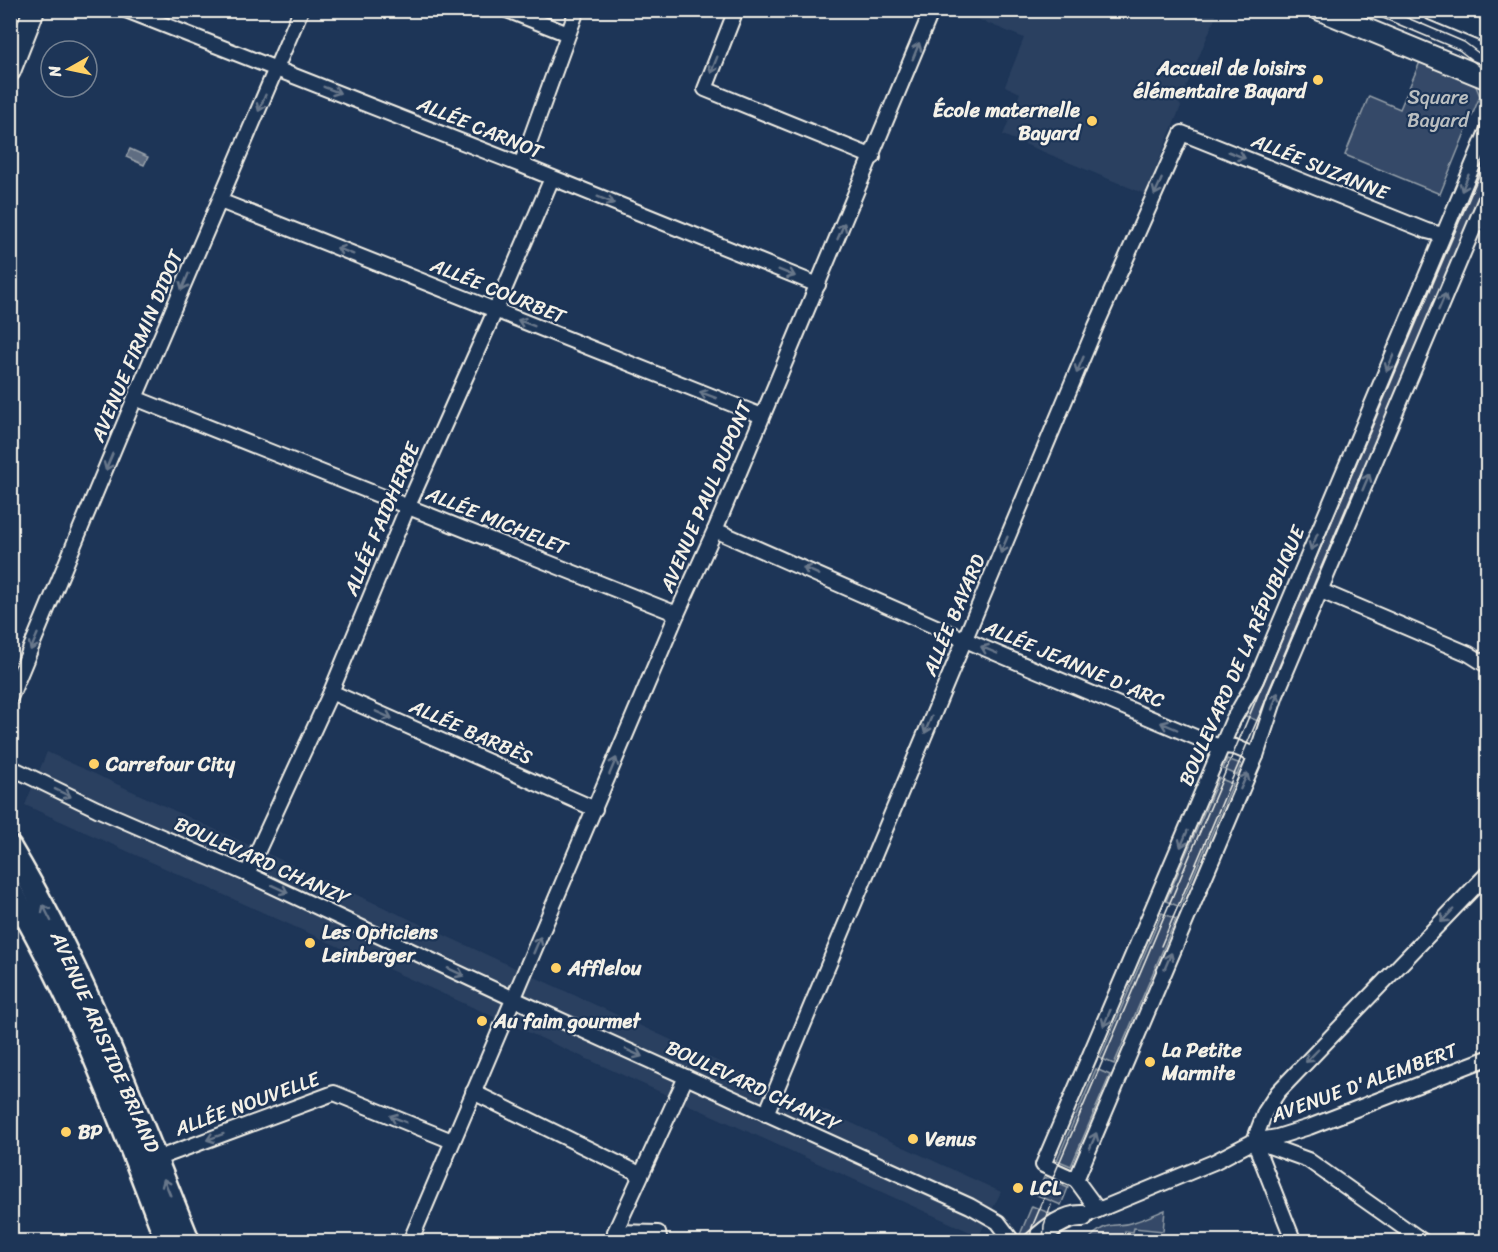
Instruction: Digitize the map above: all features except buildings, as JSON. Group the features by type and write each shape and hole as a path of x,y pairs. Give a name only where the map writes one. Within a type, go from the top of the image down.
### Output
{"main road":[{"path":"10,70 34,10"},
{"path":"1320,10 1488,79"},
{"path":"1433,10 1488,33"},
{"name":"AVENUE ARISTIDE BRIAND","path":"10,847 65,948 98,1017 189,1242"},
{"name":"AVENUE ARISTIDE BRIAND","path":"10,889 54,970 75,1016 167,1242"},
{"path":"1034,1242 1072,1215 1091,1213"},
{"path":"1053,1242 1091,1213"}],"street":[{"name":"ALLÉE CARNOT","path":"126,10 521,165 818,285"},
{"name":"AVENUE FIRMIN DIDOT","path":"10,698 301,10"},
{"path":"507,10 567,34"},
{"path":"521,165 577,10"},
{"path":"736,10 705,89 873,156"},
{"name":"AVENUE PAUL DUPONT","path":"410,1242 677,614 715,530 932,10"},
{"name":"BOULEVARD DE LA RÉPUBLIQUE","path":"1091,1213 1076,1180 1043,1165 1233,720 1256,680 1488,129"},
{"name":"ALLÉE SUZANNE","path":"1182,133 1427,231 1443,235"},
{"name":"ALLÉE BAYARD","path":"766,1114 1096,326 1182,133"},
{"name":"ALLÉE FAIDHERBE","path":"247,874 331,692 408,506 552,178"},
{"path":"1076,1180 1256,756 1276,695 1488,194"},
{"name":"ALLÉE COURBET","path":"220,201 762,416"},
{"name":"ALLÉE MICHELET","path":"135,398 677,614"},
{"name":"ALLÉE JEANNE D'ARC","path":"715,530 1215,745 1235,747 1256,756"},
{"path":"1320,591 1469,654 1488,666"},
{"name":"ALLÉE BARBÈS","path":"331,692 595,809"},
{"name":"BOULEVARD CHANZY","path":"10,767 97,809 247,874 514,999 970,1206 998,1222 1013,1242"},
{"path":"1294,1242 1254,1141 1264,1112 1278,1092 1488,873"},
{"name":"AVENUE D'ALEMBERT","path":"1091,1213 1214,1162 1254,1141 1309,1127 1488,1058"},
{"path":"660,1242 658,1233 614,1237 640,1174 686,1077"},
{"path":"473,1092 640,1174"},
{"name":"ALLÉE NOUVELLE","path":"156,1159 334,1093 452,1141"},
{"path":"1254,1141 1308,1160 1424,1242"}],"shaded area":[{"path":"958,11 1218,11 1145,194 1003,135 1020,93 1005,86 1024,38"},
{"path":"130,149 148,157 144,165 126,157"},
{"path":"47,752 1001,1192 979,1236 25,805"}],"green space":[{"path":"1458,11 1487,11 1487,22"},
{"name":"Square Bayard","path":"1420,62 1475,84 1480,96 1440,194 1345,155 1369,96 1400,109"},
{"path":"1487,141 1487,183 1271,695 1263,723 1241,714"},
{"path":"1227,759 1241,764 1237,775 1223,769"},
{"path":"1219,778 1233,784 1180,907 1166,901"},
{"path":"1162,913 1176,919 1114,1064 1100,1058"},
{"path":"1096,1069 1110,1075 1071,1166 1057,1160"},
{"path":"1044,1177 1068,1188 1061,1205 1037,1195"},
{"path":"1032,1206 1054,1215 1026,1238 1019,1237"},
{"path":"1165,1210 1163,1231 1134,1228 1133,1232 1125,1231 1124,1241 1091,1239 1097,1231 1108,1226 1127,1224"}],"tram line":[{"path":"1364,10 1459,50 1488,73"},
{"path":"1403,16 1464,42 1488,60"},
{"path":"1029,1242 1032,1227 1488,154"},
{"path":"1161,946 1362,474"},
{"path":"1043,1242 1044,1225 1051,1205"}],"place":[{"name":"Accueil de loisirs élémentaire Bayard","path":"1318,80"},
{"name":"École maternelle Bayard","path":"1092,121"},
{"name":"Carrefour City","path":"94,764"},
{"name":"Les Opticiens Leinberger","path":"310,943"},
{"name":"Afflelou","path":"556,968"},
{"name":"Au faim gourmet","path":"482,1021"},
{"name":"La Petite Marmite","path":"1150,1062"},
{"name":"BP","path":"66,1132"},
{"name":"Venus","path":"913,1139"},
{"name":"LCL","path":"1018,1188"}]}
